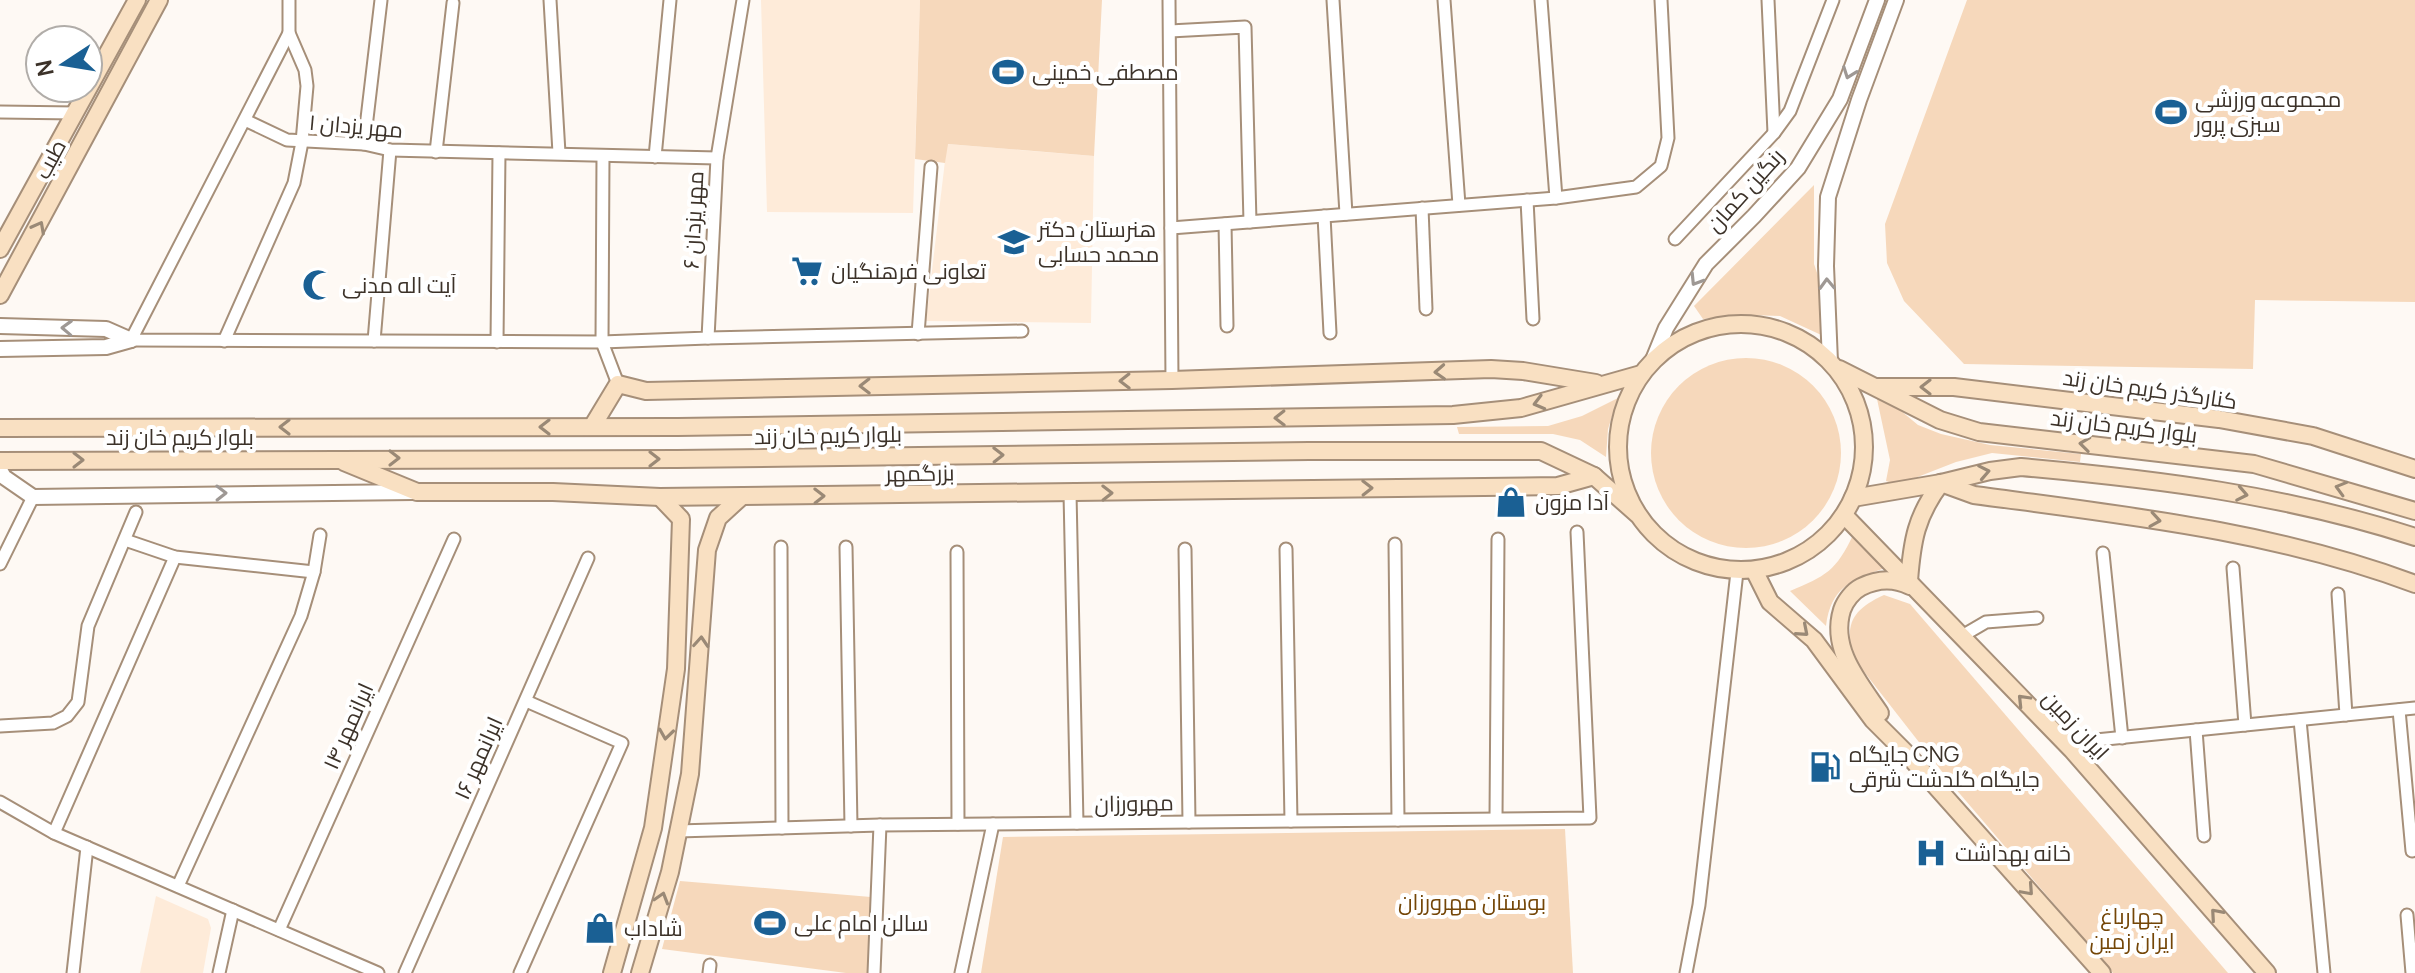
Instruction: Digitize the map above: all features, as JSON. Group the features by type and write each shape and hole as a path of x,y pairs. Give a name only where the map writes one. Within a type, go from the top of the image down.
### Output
{"main road":[{"name":"طیب","path":"0,249 137,0"},
{"name":"طیب","path":"0,295 159,0"},
{"path":"76,113 95,121"},
{"path":"1749,323 1796,337 1832,364 1852,395 1862,425 1863,458 1853,498 1844,515 1817,545 1800,556 1755,572 1737,572 1685,558 1663,544 1637,514 1624,487 1618,459 1618,429 1626,400 1653,360 1678,340 1700,330 1724,324 1749,323"},
{"name":"بلوار کریم خان زند","path":"1832,364 1940,420 1979,432 2254,464 2415,511"},
{"path":"592,427 618,384 646,391 1172,380 1491,369 1601,384"},
{"name":"بلوار کریم خان زند","path":"0,428 592,427 1453,415 1521,408 1641,374"},
{"name":"کنارگذر کریم خان زند","path":"1874,387 1954,387 2219,419 2313,436 2415,469"},
{"name":"بلوار کریم خان زند","path":"0,461 1541,451 1594,476 1637,514"},
{"path":"336,458 417,492"},
{"path":"1853,498 2021,467 2214,488 2329,511 2415,537"},
{"name":"بزرگمهر","path":"417,492 553,492 660,497 1070,493 1558,486 1594,476"},
{"path":"1941,483 1974,495 2229,531 2387,573 2415,584"},
{"path":"1907,754 1846,662 1837,630 1843,606 1856,590 1872,582 1887,580 1912,585 1915,529 1924,506 1941,483"},
{"path":"612,973 653,828 674,679 681,519 660,497"},
{"path":"640,973 670,872 690,774 707,550 718,518 741,497"},
{"name":"ایران زمین","path":"1844,515 2072,750 2267,973"},
{"path":"1755,572 1770,602 1814,640 1873,720 2102,973"},
{"path":"674,679 698,679"}],"street":[{"path":"224,341 294,183 302,142 307,86 305,70 289,33 289,0"},
{"path":"364,144 381,0"},
{"path":"550,0 559,153"},
{"path":"655,157 670,0"},
{"name":"مهر یزدان ۶","path":"708,338 717,158 743,0"},
{"path":"1169,0 1172,380"},
{"path":"1333,0 1346,214"},
{"path":"1444,0 1459,205"},
{"path":"1541,0 1556,198"},
{"path":"1171,228 1556,198 1636,187 1661,166 1668,138 1661,0"},
{"path":"1768,0 1774,133"},
{"path":"1675,239 1774,133 1790,111 1833,0"},
{"name":"رنگین کمان","path":"1653,360 1666,328 1706,264 1798,168 1840,99 1877,0"},
{"path":"1832,364 1826,266 1828,197 1896,0"},
{"path":"436,152 453,3"},
{"path":"1170,31 1245,27 1250,222"},
{"path":"131,340 289,33"},
{"path":"0,112 76,113"},
{"name":"مهر یزدان ۱","path":"245,120 287,140 364,144 390,150 717,158"},
{"path":"374,341 390,150"},
{"path":"497,342 499,153"},
{"path":"603,156 602,342 618,384"},
{"path":"918,334 931,167"},
{"path":"1527,200 1533,319"},
{"path":"1422,208 1426,309"},
{"path":"1324,216 1330,333"},
{"path":"1225,224 1227,326"},
{"path":"2,327 106,329 131,340"},
{"path":"1,349 106,347 131,340 602,342 1022,331"},
{"path":"0,470 4,477 33,497 417,492"},
{"path":"1070,493 1077,823"},
{"path":"0,564 33,497"},
{"path":"0,726 53,723 67,716 78,702 88,626 136,512"},
{"name":"مهرورزان","path":"678,831 880,825 1590,818 1577,532"},
{"path":"178,886 301,616 314,572 320,535"},
{"name":"ایرانمهر ۱۴","path":"279,930 454,539"},
{"path":"1496,818 1498,539"},
{"path":"125,540 175,557 314,572"},
{"path":"1395,544 1398,820"},
{"path":"781,547 782,828"},
{"path":"846,547 851,826"},
{"path":"1185,549 1189,822"},
{"path":"1286,549 1291,821"},
{"path":"957,552 958,824"},
{"path":"2103,553 2122,738"},
{"path":"54,833 175,557"},
{"name":"ایرانمهر ۱۶","path":"405,973 588,558"},
{"path":"2233,568 2245,725"},
{"path":"1686,973 1699,905 1737,572"},
{"path":"2338,594 2346,715"},
{"path":"1962,636 1986,622 2037,618"},
{"path":"520,973 622,743 526,701"},
{"path":"2096,740 2415,708"},
{"path":"2399,710 2412,851"},
{"path":"2300,720 2324,973"},
{"path":"2196,730 2204,836"},
{"path":"0,802 54,833 279,930 354,968 378,973"},
{"path":"961,973 993,824"},
{"path":"874,973 880,825"},
{"path":"73,973 87,847"},
{"path":"219,973 233,910"},
{"path":"2407,915 2412,973"}],"shaded area":[{"path":"761,0 920,0 913,213 767,212"},
{"name":"هنرستان دکتر محمد حسابی","path":"947,144 1094,156 1091,323 926,321"},
{"path":"156,896 208,919 211,928 203,973 140,973"}],"green space":[{"name":"مصطفی خمینی","path":"920,0 1102,0 1094,156 948,144 945,163 915,159"},
{"name":"مجموعه ورزشی سبزی پرور","path":"1967,0 2415,0 2415,302 2255,300 2253,369 1964,364 1904,301 1887,263 1885,224"},
{"path":"1814,185 1814,264 1837,331 1830,339 1780,316 1703,319 1694,306"},
{"path":"1746,358 1782,365 1813,386 1834,417 1841,453 1834,489 1813,520 1782,541 1746,548 1710,541 1679,520 1658,489 1651,453 1658,417 1679,386 1710,365"},
{"path":"1618,398 1608,429 1606,457 1580,440 1553,434 1459,434 1457,427 1548,426 1582,416"},
{"path":"1877,399 1888,400 1918,425 1941,434 1990,445 2081,454 2080,462 1992,453 1956,462 1897,485 1886,481 1890,460"},
{"path":"1853,535 1885,568 1845,587 1833,602 1826,626 1790,591 1829,571"},
{"name":"چهارباغ ایران زمین","path":"1884,595 1910,604 2228,973 2113,973 1954,787 1854,659 1850,637 1853,620 1864,607"},
{"name":"بوستان مهرورزان","path":"1565,829 1573,973 981,973 1003,837"},
{"name":"سالن امام علی","path":"680,881 871,897 870,973 846,973 662,949"}],"place":[{"name":"مصطفی خمینی","path":"1008,72"},
{"name":"مجموعه ورزشی سبزی پرور","path":"2171,112"},
{"name":"هنرستان دکتر محمد حسابی","path":"1014,242"},
{"name":"تعاونی فرهنگیان","path":"807,271"},
{"name":"آیت اله مدنی","path":"318,285"},
{"name":"آدا مزون","path":"1511,502"},
{"name":"جایگاه CNG جایگاه گلدشت شرقی","path":"1825,767"},
{"name":"خانه بهداشت","path":"1931,853"},
{"name":"سالن امام علی","path":"770,923"},
{"name":"شاداب","path":"600,928"}]}
